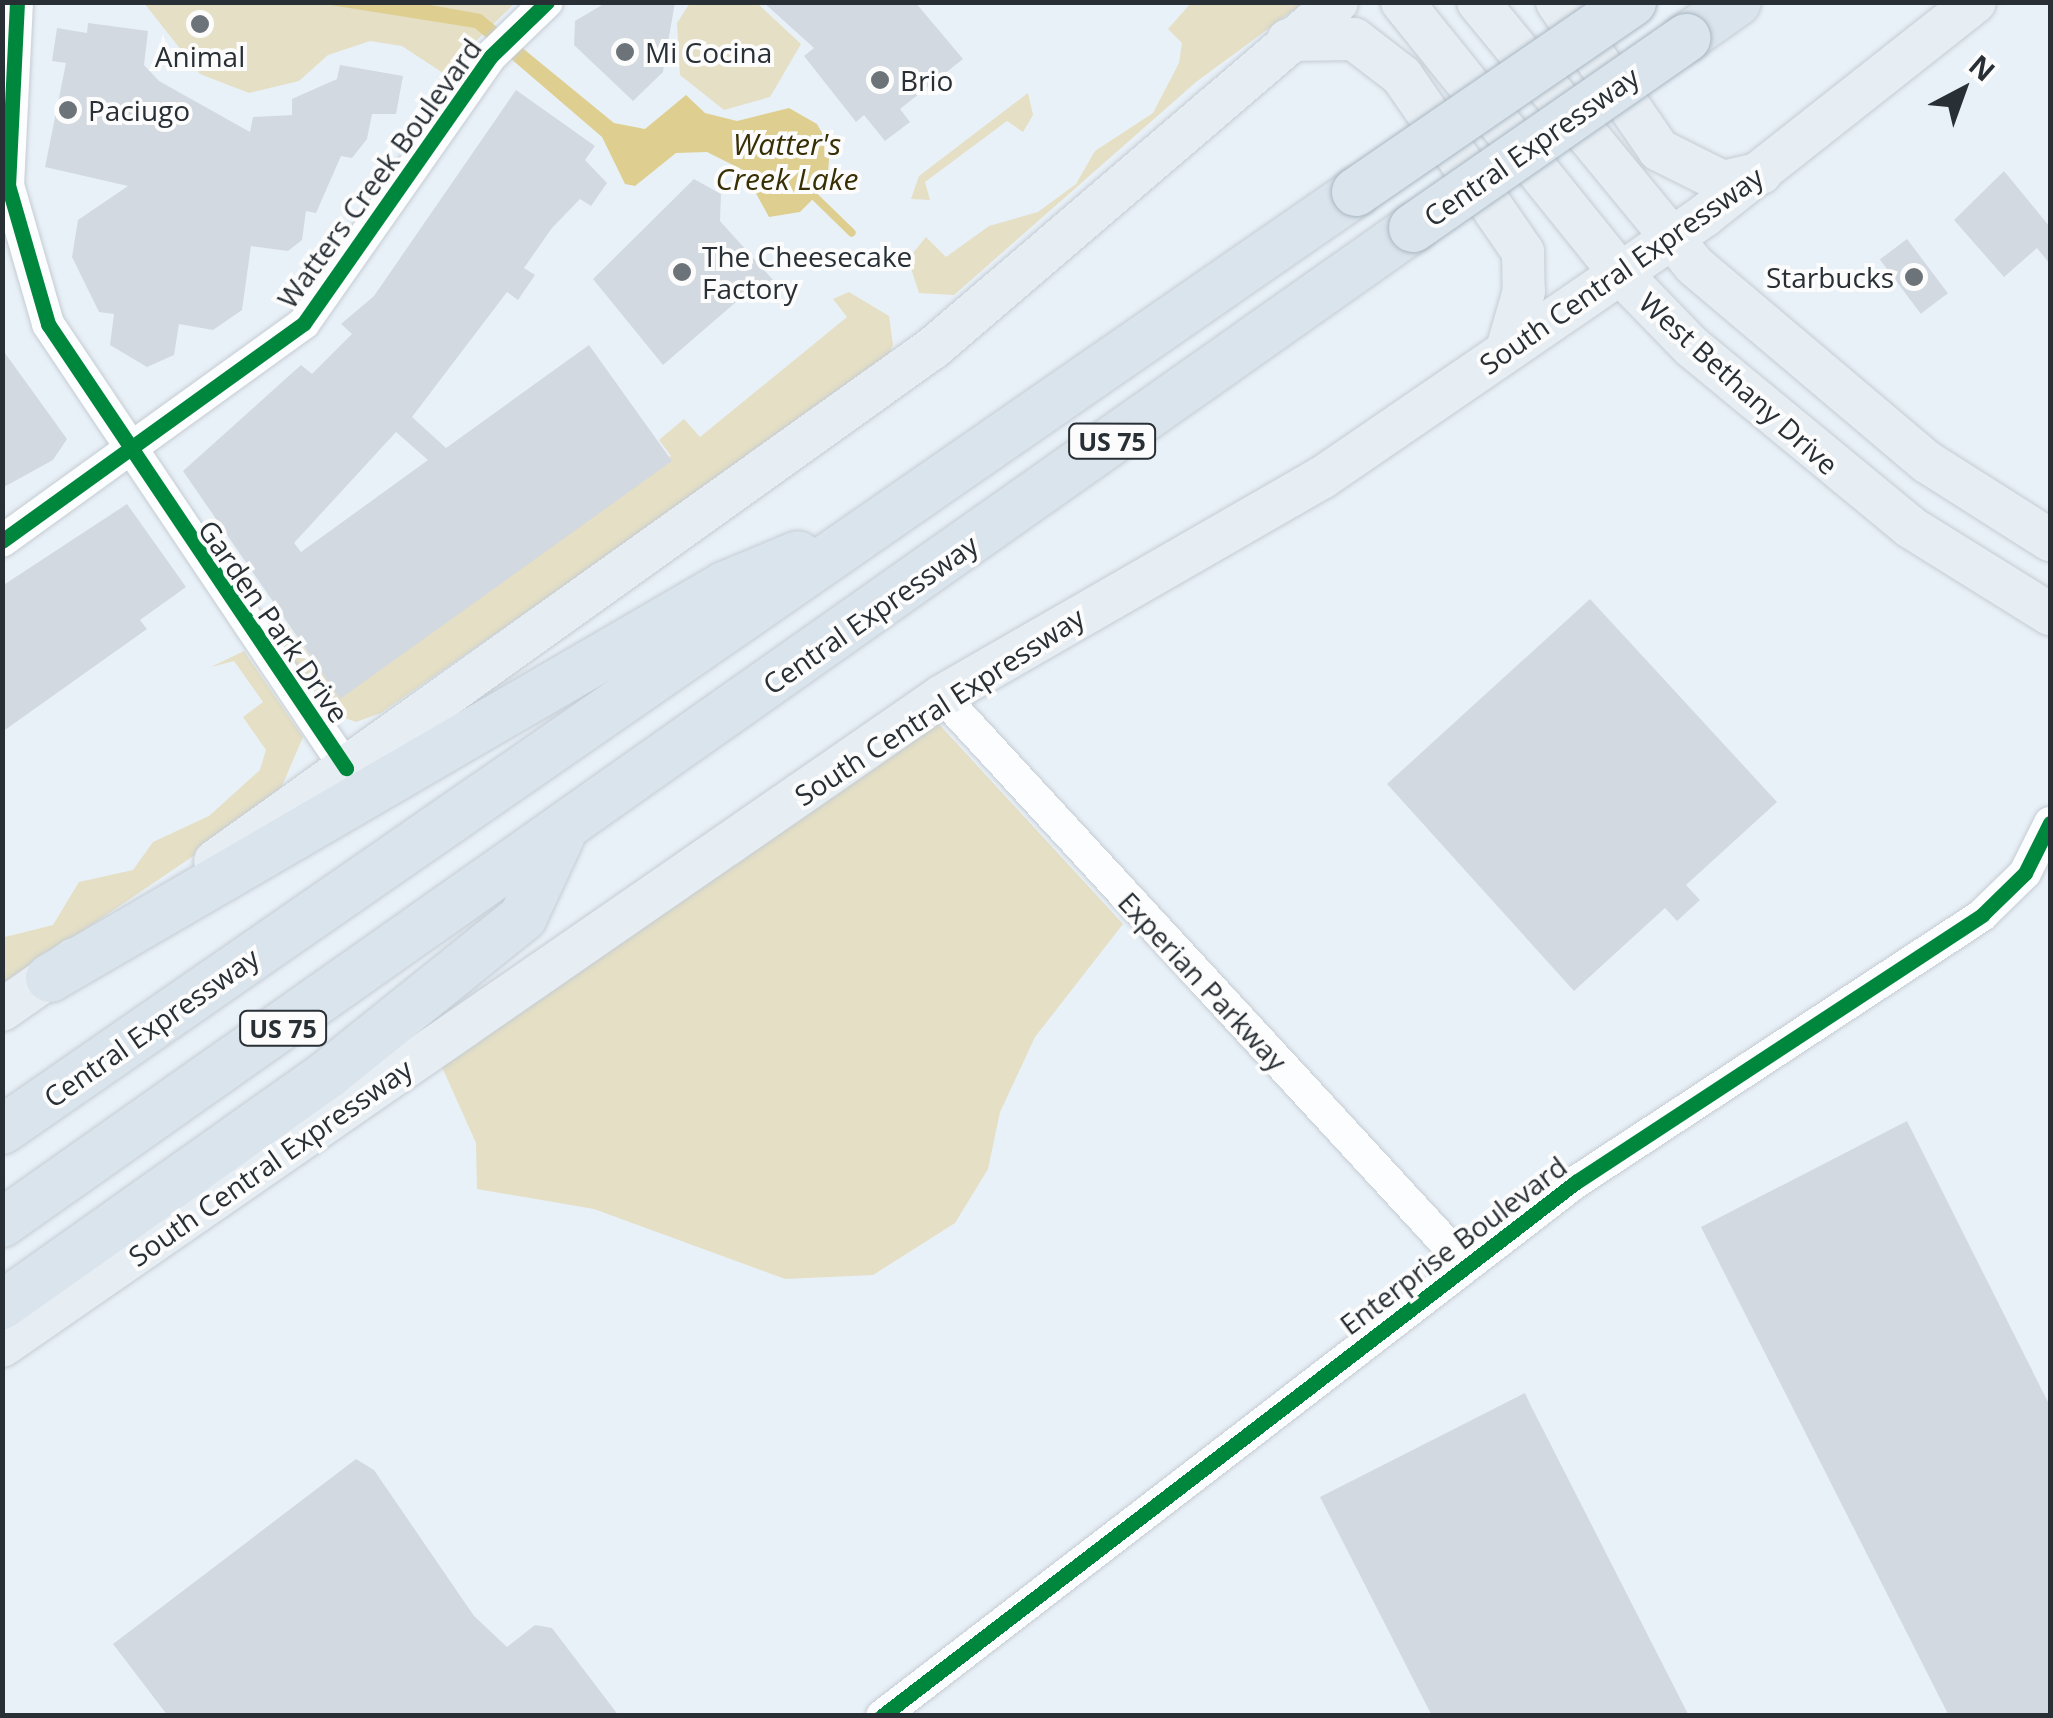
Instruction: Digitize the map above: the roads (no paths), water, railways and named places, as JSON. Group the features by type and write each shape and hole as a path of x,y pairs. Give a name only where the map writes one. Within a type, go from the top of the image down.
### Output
{"highway":[{"name":"Central Expressway","path":"2,1130 1632,2"},
{"name":"Central Expressway","path":"2,1223 563,832 1737,2"},
{"path":"50,978 724,586 889,516"},
{"path":"2,1305 328,1074 522,917 563,832"}],"main road":[{"path":"2,1010 933,348 1288,40 1337,2"},
{"name":"West Bethany Drive","path":"1402,2 1619,272 1692,347 1910,527 2050,614"},
{"name":"West Bethany Drive","path":"1478,2 1669,238 1844,396 2050,540"},
{"path":"1557,2 1659,150 1724,182 1761,173"},
{"name":"South Central Expressway","path":"2,1346 942,696 1323,478 1761,173 1975,2"},
{"path":"1288,40 1354,39 1402,76 1524,252 1524,291 1507,350"},
{"path":"1550,319 1623,316 1692,347"}],"street":[{"name":"Garden Park Drive","path":"17,2 6,156 18,238 48,324 128,453 346,768"},
{"name":"Watters Creek Boulevard","path":"2,541 304,323 490,57 538,11"},
{"name":"Experian Parkway","path":"942,696 1464,1264"},
{"name":"Enterprise Boulevard","path":"882,1716 1464,1264 1982,915 2025,873 2050,823"}],"water":[{"name":"Watter's Creek Lake","path":"318,3 419,3 481,14 614,123 645,129 686,95 705,113 737,121 789,108 817,124 830,147 827,185 800,212 769,217 743,170 707,152 676,153 635,186 625,184 602,137 475,28"}],"waterway":[{"path":"813,195 852,233"}],"place":[{"name":"Animal","path":"200,24"},
{"name":"Mi Cocina","path":"625,52"},
{"name":"Brio","path":"880,80"},
{"name":"Paciugo","path":"68,110"},
{"name":"The Cheesecake Factory","path":"682,272"},
{"name":"Starbucks","path":"1914,277"}]}
